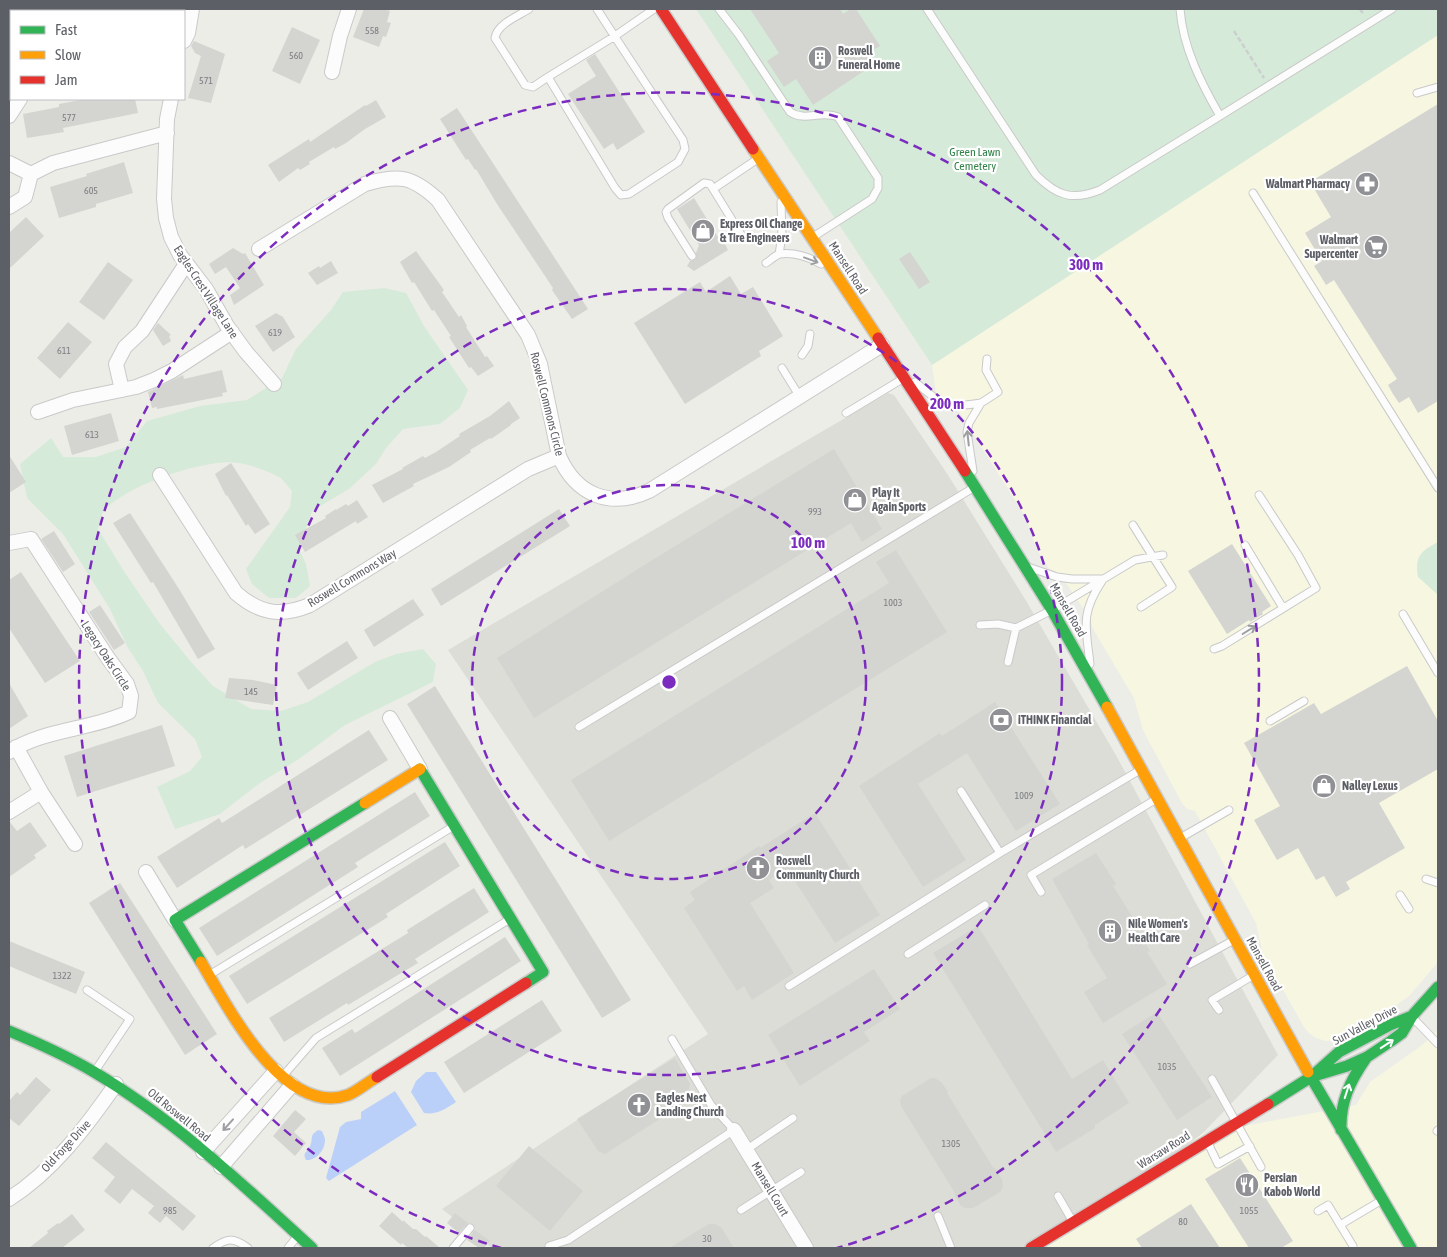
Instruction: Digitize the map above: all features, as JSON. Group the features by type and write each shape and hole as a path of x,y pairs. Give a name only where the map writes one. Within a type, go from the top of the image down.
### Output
{"street":[{"path":"185,39 192,9"},
{"path":"332,72 340,36 350,9"},
{"name":"Mansell Road","path":"661,9 976,486 1026,566 1143,769 1311,1077 1411,1248"},
{"path":"9,116 19,100"},
{"name":"Eagles Crest Village Lane","path":"170,100 164,199 171,237 180,255 206,289 246,352 274,384"},
{"path":"9,207 25,197 31,174 53,163 167,133"},
{"path":"9,163 31,174"},
{"name":"Roswell Commons Circle","path":"259,248 365,184 384,178 404,179 423,186 438,200 528,335 540,364 560,456 571,478 590,493 612,499 625,499 649,491 882,345"},
{"path":"122,390 116,364 125,347 142,331 186,264"},
{"path":"38,412 73,400 122,390 154,380 172,371 232,332"},
{"name":"Roswell Commons Way","path":"160,475 236,593 259,609 283,612 298,610 310,605 528,469 560,456"},
{"name":"Legacy Oaks Circle","path":"9,543 31,539 127,684 131,696 129,712 112,720 22,744 12,750"},
{"path":"146,872 251,1042 283,1078 314,1095 331,1098 348,1095 543,972 390,718"},
{"path":"12,750 75,844"},
{"path":"175,920 420,769"},
{"path":"9,812 41,792"},
{"name":"Sun Valley Drive","path":"1311,1077 1347,1066 1367,1057 1402,1033 1412,1016 1438,987"},
{"name":"Sun Valley Drive","path":"1311,1077 1339,1052 1390,1025 1412,1016"},
{"name":"Old Roswell Road","path":"9,1031 95,1072 147,1105 221,1167 312,1248"},
{"path":"1341,1130 1340,1113 1346,1090 1367,1057"},
{"name":"Warsaw Road","path":"1031,1248 1311,1077"},
{"path":"203,1152 253,1097 283,1078"},
{"path":"221,1167 269,1111 283,1078"},
{"name":"Old Forge Drive","path":"9,1199 41,1174 68,1148 92,1119 116,1084"},
{"path":"253,1097 269,1111"},
{"name":"Mansell Court","path":"734,1130 806,1248"},
{"path":"1054,1234 1058,1248"}],"lane":[{"path":"529,9 500,28 495,38 525,85 533,87 615,36 654,9"},
{"path":"548,77 621,195 629,194 678,162 685,149 682,140 597,9"},
{"path":"718,9 739,35 790,112 802,117 830,114 838,117 878,178 878,188 872,199 812,238"},
{"path":"927,9 1036,176 1049,188 1062,194 1075,196 1100,190 1392,9"},
{"path":"1180,9 1187,48 1205,89 1220,116"},
{"path":"1417,93 1438,87"},
{"path":"713,189 759,158"},
{"path":"692,256 666,212 704,183 710,184 742,236"},
{"path":"781,191 782,254"},
{"path":"1253,193 1438,488"},
{"path":"766,263 782,254 797,255 813,259 834,272"},
{"path":"802,355 808,346 810,334"},
{"path":"897,367 942,403 953,407 981,403 998,392 986,370 987,359"},
{"path":"782,368 800,397"},
{"path":"846,413 904,378"},
{"path":"579,727 976,486 967,432 969,423 981,403"},
{"path":"1214,649 1222,646 1316,588 1298,555 1259,495"},
{"path":"1133,526 1172,587 1141,607"},
{"path":"1245,545 1283,608"},
{"path":"980,625 998,624 1016,628 1052,610 1135,560 1163,555"},
{"path":"1026,566 1058,577 1104,579"},
{"path":"1092,679 1085,619 1088,606 1104,579"},
{"path":"1403,614 1438,673"},
{"path":"1008,662 1016,628"},
{"path":"1270,721 1304,701"},
{"path":"789,986 1000,853 1143,769"},
{"path":"961,791 1000,853"},
{"path":"1041,892 1031,875 1158,797"},
{"path":"1180,838 1230,810"},
{"path":"209,976 454,825"},
{"path":"1426,879 1438,884"},
{"path":"1400,895 1409,909"},
{"path":"908,954 985,905"},
{"path":"283,1078 316,1038 511,919"},
{"path":"1190,964 1235,939"},
{"path":"1219,1010 1212,1000 1255,975"},
{"path":"87,990 130,1019 95,1072"},
{"path":"1412,1016 1438,1044"},
{"path":"549,1246 568,1240 734,1130 711,1104 672,1039"},
{"path":"1212,1079 1261,1167"},
{"path":"746,1150 793,1118"},
{"path":"1206,1140 1218,1164 1250,1146"},
{"path":"741,1210 801,1172"},
{"path":"1058,1196 1073,1222"},
{"path":"1340,1225 1383,1200"},
{"path":"1318,1211 1328,1205 1353,1246"},
{"path":"938,1216 951,1248"},
{"path":"453,1248 470,1228"},
{"path":"288,1248 298,1235"},
{"path":"212,1248 223,1246 224,1240 238,1242 248,1248"}],"path":[{"path":"1234,31 1269,86"}],"shaded area":[{"path":"1438,35 1438,962 1410,995 1386,1013 1343,1037 1326,1041 1316,1038 1304,1027 1263,954 1256,923 1195,811 1187,809 1182,803 1143,730 1134,698 1092,627 1091,620 1060,574 1049,568 1036,548 1027,519 953,402 936,393 932,365"},
{"path":"888,393 894,395 948,475 1025,599 1117,757 1278,1055 1202,1134 1043,1248 492,1248 442,1209 708,1034 448,650"},
{"path":"1438,1030 1438,1248 1043,1248 1202,1134 1356,1105 1370,1082 1421,1046"}],"green space":[{"name":"Green Lawn Cemetery","path":"696,9 1438,9 1438,35 932,365"},
{"path":"384,288 406,293 424,326 468,390 460,408 440,424 403,429 386,448 376,464 349,489 312,511 299,549 306,564 310,586 296,598 269,598 252,584 246,569 290,507 292,491 279,477 259,468 225,462 187,469 165,476 145,484 111,504 102,514 98,529 160,624 192,663 213,686 251,709 281,711 308,702 375,662 396,654 423,649 436,664 433,682 345,725 299,759 260,783 220,814 175,829 157,787 190,771 202,757 195,739 158,703 143,671 128,648 110,609 63,534 27,498 20,464 51,438 63,457 96,457 126,447 147,421 200,406 247,400 282,378 296,349 331,310 343,292"},
{"path":"1436,543 1438,544 1438,595 1418,577 1417,570 1418,560 1422,553"}],"water":[{"path":"426,1072 436,1072 456,1102 441,1111 424,1113 411,1092 416,1081"},
{"path":"395,1091 417,1125 329,1181 326,1178 340,1127 346,1122 361,1119 361,1112"},
{"path":"318,1130 322,1131 325,1144 316,1157 306,1160 305,1154 311,1145 313,1134"}],"building":[{"path":"364,9 390,11 387,22 391,23 386,37 383,36 379,47 353,37"},
{"name":"Roswell Funeral Home","path":"750,9 840,9 843,14 851,9 856,9 880,46 866,54 873,65 813,105 796,79 784,87 767,61 779,53"},
{"path":"292,27 320,40 300,84 272,71"},
{"path":"194,41 225,54 211,103 188,98 201,56 195,53 191,46"},
{"path":"595,54 645,132 617,150 613,143 604,149 568,94 596,76 586,60"},
{"path":"81,100 135,100 138,113 63,128 64,132 27,138 23,114 59,107 59,104"},
{"path":"376,100 386,117 346,143 335,149 334,147 309,162 310,164 300,170 298,168 279,182 268,165 309,139 310,142 365,105"},
{"name":"Walmart Supercenter","path":"1438,104 1438,401 1418,413 1409,397 1399,403 1393,394 1388,385 1397,379 1334,280 1326,285 1314,266 1322,261 1305,233 1331,217 1310,182"},
{"path":"457,108 588,309 572,319 476,169 468,159 466,160 440,119"},
{"path":"124,162 133,193 59,218 50,187"},
{"path":"694,198 728,250 694,271 687,266 690,261 696,259 699,245 677,209"},
{"path":"26,217 44,236 9,269 9,233"},
{"path":"233,248 243,254 245,253 264,285 234,305 230,295 240,288 226,267 215,274 209,264"},
{"path":"416,251 444,290 442,292 459,317 461,315 466,327 485,357 487,356 494,366 478,376 471,367 469,368 449,337 451,336 434,310 432,311 414,282 412,283 400,262"},
{"path":"910,252 930,282 919,289 899,259"},
{"path":"331,261 338,273 317,285 308,273"},
{"path":"108,262 133,280 104,320 79,302"},
{"path":"730,276 741,294 753,287 783,336 759,351 761,356 685,404 634,323 700,282 706,292"},
{"path":"276,313 283,317 295,337 273,352 255,326"},
{"path":"68,322 92,342 60,379 37,358"},
{"path":"158,323 171,335 169,336 171,341 163,346 153,330"},
{"path":"222,370 227,392 222,393 223,396 157,409 157,407 152,408 148,392 183,375 184,379"},
{"path":"509,401 520,418 491,439 470,450 471,452 449,467 413,484 414,486 383,503 372,485 423,456 425,458 436,452 460,436 459,434 490,416"},
{"path":"111,413 119,441 72,455 64,426"},
{"path":"834,449 882,529 862,542 851,523 534,718 497,658"},
{"path":"9,455 26,482 9,493"},
{"path":"231,463 270,524 255,534 248,524 246,526 226,496 215,474"},
{"path":"357,500 368,517 357,524 356,521 305,552 295,535 326,518 325,516 336,509 346,504 348,506"},
{"path":"559,509 570,526 441,606 431,589"},
{"path":"130,513 215,649 198,659 153,582 151,583 113,523"},
{"path":"54,531 75,564 63,572 41,539"},
{"path":"1232,544 1271,606 1262,612 1263,614 1250,622 1249,620 1227,634 1188,571"},
{"path":"896,550 947,632 609,841 571,780 889,583 876,562"},
{"path":"21,572 80,661 45,683 9,628 9,580"},
{"path":"413,599 424,615 374,647 364,630"},
{"path":"100,605 125,643 114,650 89,612"},
{"path":"347,641 358,658 308,690 297,673"},
{"path":"1407,666 1438,721 1438,769 1379,803 1405,848 1346,882 1350,889 1336,897 1324,876 1316,880 1298,848 1277,860 1254,820 1280,806 1244,743 1314,703 1321,714"},
{"path":"229,678 277,685 273,705 225,698"},
{"path":"9,683 28,716 9,729"},
{"path":"435,686 631,1000 602,1018 407,704"},
{"path":"995,702 1060,804 1016,831 967,753 918,784 966,860 923,887 859,786 940,733 942,736"},
{"path":"162,725 175,766 77,797 64,756"},
{"path":"369,730 388,760 245,849 243,845 177,888 157,857 219,818 222,823"},
{"path":"415,792 430,816 355,863 358,867 217,956 199,928"},
{"path":"815,813 880,915 835,943 787,869 769,880 774,888 750,903 794,973 752,1000 744,986 737,991 684,908 695,900 690,892 759,846 760,848"},
{"path":"9,821 17,831 30,822 47,846 34,855 36,858 9,877"},
{"path":"445,842 460,866 386,914 388,917 247,1004 229,976"},
{"name":"Nile Women's Health Care","path":"1096,853 1116,884 1113,886 1133,918 1131,919 1150,951 1147,952 1167,984 1103,1023 1084,992 1107,978 1052,879"},
{"path":"120,883 217,1034 185,1055 89,903"},
{"path":"474,888 489,912 415,959 418,963 348,1005 347,1003 284,1042 269,1018 408,933 407,930"},
{"path":"978,926 1072,1079 1103,1060 1129,1103 1095,1125 1095,1128 1056,1152 933,953"},
{"path":"505,937 521,961 340,1076 322,1048 352,1029 355,1033"},
{"path":"9,941 85,972 76,994 9,966"},
{"path":"874,969 900,1009 864,1032 870,1041 800,1086 768,1035"},
{"path":"542,1000 562,1031 464,1093 444,1062"},
{"path":"1157,1012 1212,1097 1177,1120 1122,1034"},
{"name":"Eagles Nest Landing Church","path":"675,1058 690,1084 688,1092 680,1097 677,1108 605,1154 598,1151 577,1119"},
{"path":"36,1077 51,1090 19,1126 9,1118 9,1101 17,1092 20,1095"},
{"path":"931,1078 935,1078 942,1083 1002,1179 1003,1187 1000,1192 973,1208 961,1206 955,1193 901,1106 902,1096"},
{"path":"295,1110 306,1119 294,1132 306,1143 295,1156 273,1136"},
{"path":"106,1142 196,1216 183,1231 166,1216 160,1223 148,1213 154,1206 132,1189 120,1204 104,1191 115,1177 92,1158"},
{"path":"529,1146 583,1191 550,1231 496,1186"},
{"path":"1240,1158 1293,1241 1281,1248 1249,1248 1205,1179"},
{"path":"1191,1204 1220,1248 1142,1248 1136,1239"},
{"path":"392,1212 440,1248 408,1248 402,1243 401,1245 379,1226"},
{"path":"455,1213 468,1223 459,1233 447,1223"},
{"path":"72,1214 85,1230 62,1248 29,1248 48,1233 47,1231"},
{"path":"709,1224 721,1227 734,1248 669,1248"},
{"path":"475,1230 490,1241 484,1248 479,1248 467,1240"}],"traffic: fast":[{"path":"965,471 1052,610 1107,707"},
{"path":"420,769 543,972 526,983"},
{"path":"201,962 175,920 365,803"},
{"path":"1317,1075 1347,1066 1367,1057 1391,1041 1402,1033 1412,1016 1438,987"},
{"path":"1268,1104 1311,1077 1339,1052 1390,1025 1412,1016"},
{"path":"9,1031 84,1066 153,1111 208,1154 312,1248"},
{"path":"1341,1130 1342,1110 1347,1092 1366,1058"},
{"path":"1308,1072 1411,1248"}],"traffic: slow":[{"path":"753,149 878,338"},
{"path":"1107,707 1308,1072"},
{"path":"365,803 420,769"},
{"path":"201,962 242,1029 260,1053 280,1074 301,1090 324,1098 348,1095 377,1077"}],"traffic: jam":[{"path":"661,9 753,149"},
{"path":"878,338 965,471"},
{"path":"377,1077 526,983"},
{"path":"1031,1248 1268,1104"}],"place":[{"name":"Roswell Funeral Home","path":"820,58"},
{"name":"Walmart Pharmacy","path":"1367,184"},
{"name":"Express Oil Change & Tire Engineers","path":"703,231"},
{"name":"Walmart Supercenter","path":"1376,247"},
{"name":"Play It Again Sports","path":"855,500"},
{"name":"iTHINK Financial","path":"1001,720"},
{"name":"Nalley Lexus","path":"1324,786"},
{"name":"Roswell Community Church","path":"758,868"},
{"name":"Nile Women's Health Care","path":"1110,931"},
{"name":"Eagles Nest Landing Church","path":"639,1105"},
{"name":"Persian Kabob World","path":"1247,1185"}]}
